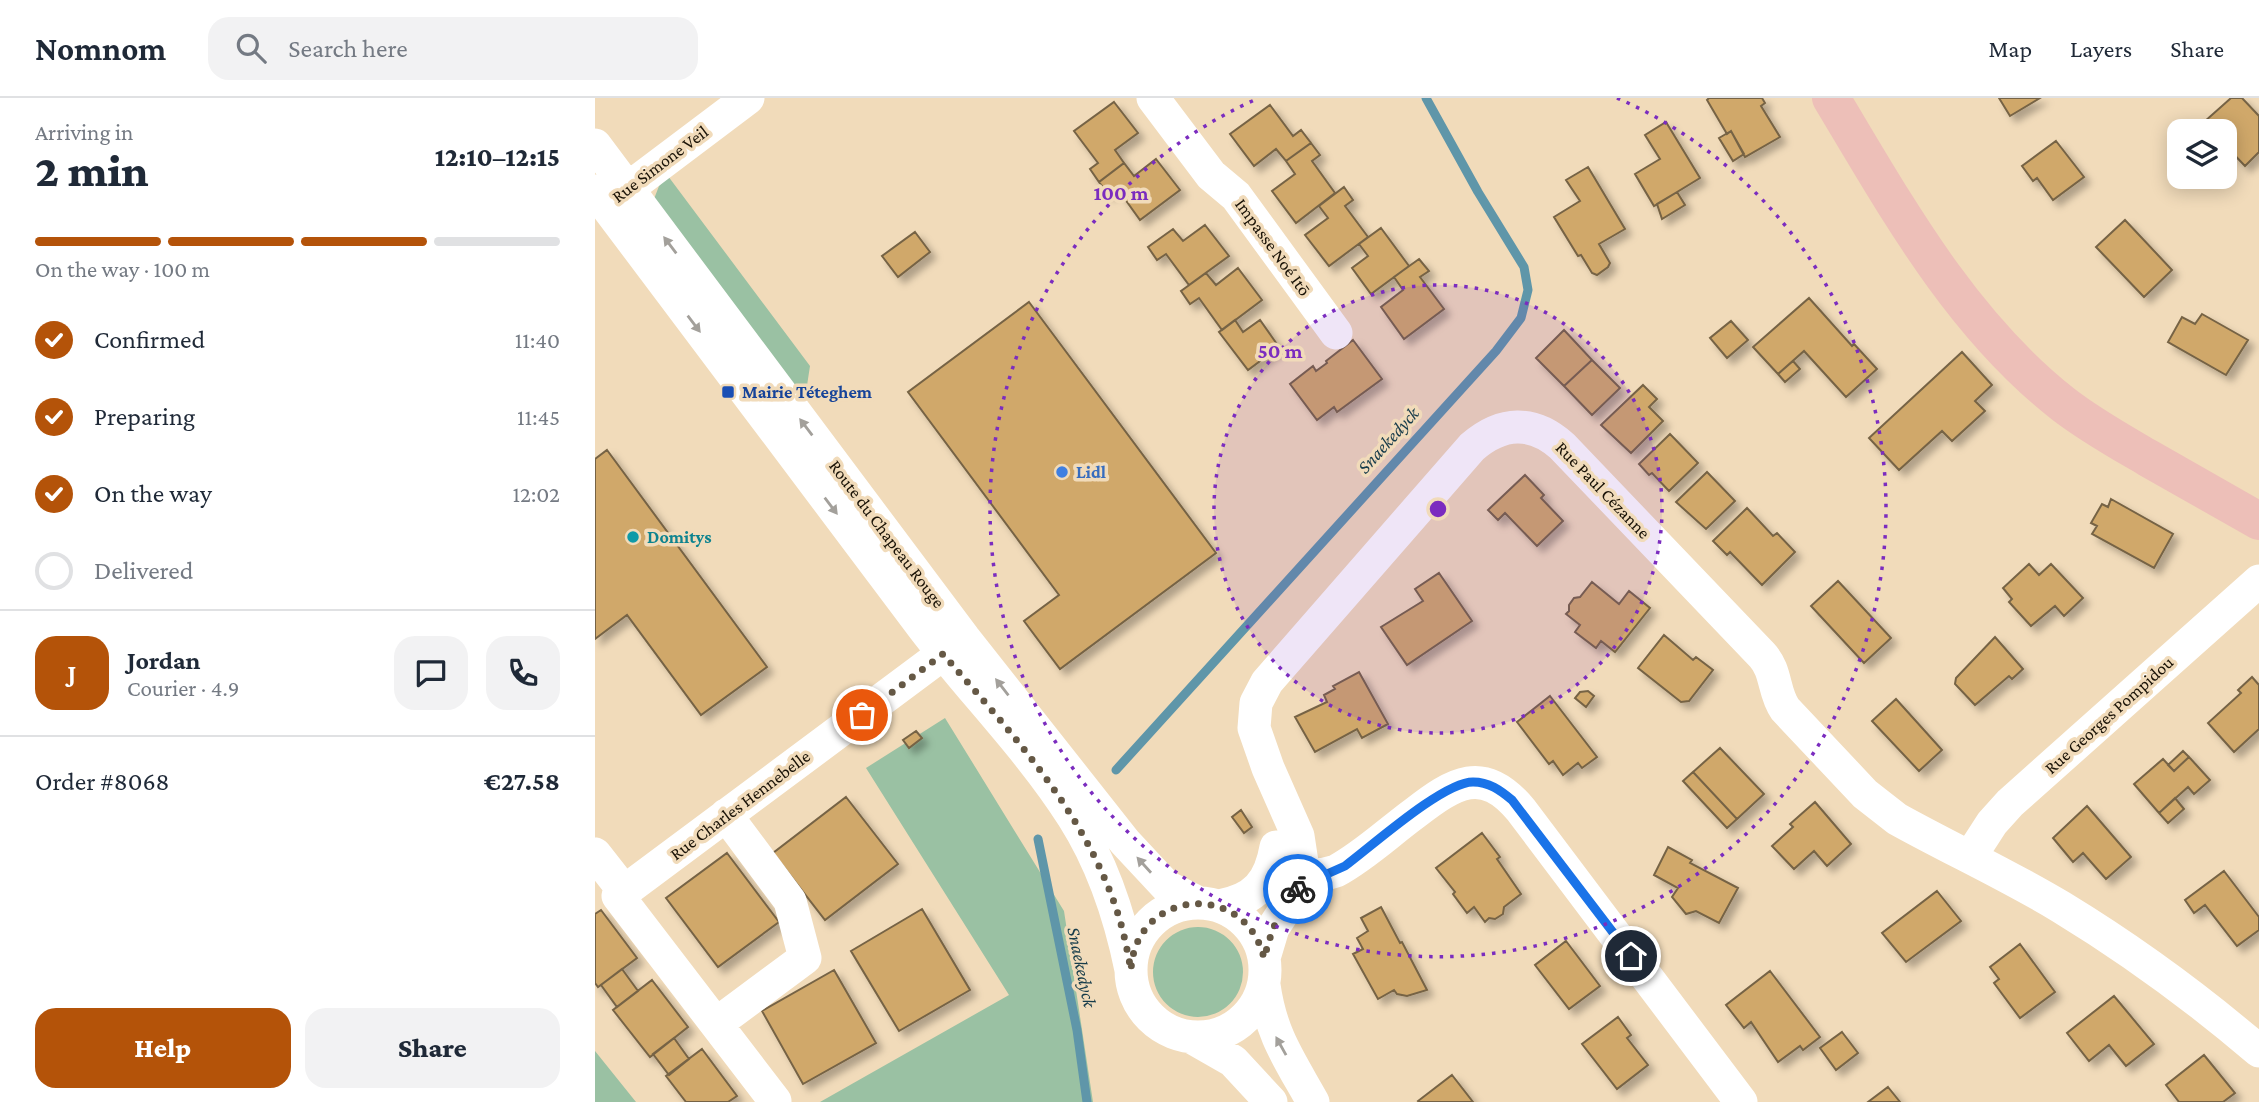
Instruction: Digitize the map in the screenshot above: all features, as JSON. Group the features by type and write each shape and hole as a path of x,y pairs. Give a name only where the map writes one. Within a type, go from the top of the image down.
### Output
{"main road":[{"path":"1831,98 1923,246 1976,318 2015,362 2063,404 2094,426 2259,521"},
{"path":"1853,98 1912,199 1955,262 1991,310 2020,342 2054,373 2105,411 2259,500"}],"street":[{"name":"Rue Simone Veil","path":"609,195 748,98"},
{"name":"Impasse Noé Itō","path":"1153,98 1207,170 1236,196 1336,333"},
{"name":"Route du Chapeau Rouge","path":"595,145 609,195 953,646 1147,868 1167,887 1209,905"},
{"name":"Rue Paul Cézanne","path":"1264,971 1273,928 1295,894 1277,834 1268,768 1256,738 1253,720 1258,696 1267,682 1472,447 1487,435 1508,428 1529,427 1553,438 1762,655 1772,667 1779,697 1785,709 1865,794 1897,819 1970,857"},
{"name":"Rue Georges Pompidou","path":"1970,857 1992,823 2010,803 2259,581"},
{"name":"Route du Chapeau Rouge","path":"953,646 998,718 1073,817 1116,906 1131,970"},
{"name":"Rue Charles Hennebelle","path":"621,894 953,646"},
{"path":"1287,871 1327,874 1345,866 1447,789 1473,782 1497,787 1521,810 1741,1102"},
{"path":"716,1024 805,958 790,901 726,815"},
{"path":"595,854 621,894 775,1101"},
{"path":"1970,857 2060,907 2102,934 2197,1002 2259,1051"},
{"name":"Rue Paul Cézanne","path":"1209,905 1231,904 1252,894 1267,879 1287,871"},
{"path":"1271,1102 1233,1061 1191,1037 1165,1030 1145,1013 1133,989 1131,970 1136,944 1147,927 1161,914 1173,908 1209,905 1231,911 1246,923 1258,940 1267,1006 1275,1034 1313,1102"},
{"path":"1191,1037 1217,1035 1240,1023 1257,1003 1264,971"}],"green space":[{"path":"668,176 810,366 804,405 654,199 659,186"},
{"path":"945,718 1064,911 1093,1102 820,1102 1009,995 866,768"},
{"path":"1198,927 1215,930 1230,940 1240,955 1243,972 1240,989 1230,1004 1215,1014 1198,1017 1181,1014 1166,1004 1156,989 1153,972 1156,955 1166,940 1181,930"},
{"path":"595,1051 636,1102 595,1102"}],"building":[{"path":"1762,98 1765,103 1761,106 1780,137 1745,157 1731,131 1727,134 1707,100"},
{"path":"1999,98 2040,98 2010,116"},
{"path":"2231,98 2242,98 2259,116 2259,152 2245,166 2237,158 2237,119 2207,119"},
{"path":"1114,102 1138,133 1115,150 1124,163 1099,182 1090,169 1098,163 1074,131"},
{"path":"1270,105 1293,136 1301,130 1311,143 1286,161 1276,149 1254,166 1230,134"},
{"path":"1666,122 1700,178 1654,206 1635,174 1660,159 1645,135"},
{"path":"1731,131 1744,154 1733,161 1719,138"},
{"path":"2056,141 2084,177 2053,200 2037,178 2033,181 2022,166"},
{"path":"1311,143 1320,155 1312,161 1335,193 1296,223 1272,191 1295,174 1286,161"},
{"path":"1156,159 1180,190 1140,220 1117,188 1108,194 1099,182 1124,163 1134,176"},
{"path":"1588,167 1625,229 1599,244 1610,263 1597,275 1592,273 1581,255 1578,256 1554,217 1580,201 1566,180"},
{"path":"1344,187 1353,200 1345,206 1368,237 1329,266 1305,235 1328,218 1319,206"},
{"path":"1677,192 1685,205 1662,219 1657,204"},
{"path":"2125,220 2172,270 2144,297 2096,247"},
{"path":"1205,225 1229,256 1189,285 1166,254 1157,260 1148,247 1173,229 1183,241"},
{"path":"1381,228 1409,266 1371,294 1352,268 1368,256 1359,244"},
{"path":"915,232 930,252 898,277 882,256"},
{"path":"1419,259 1429,271 1420,277 1444,309 1404,339 1381,307 1403,290 1394,277"},
{"path":"1238,268 1262,300 1222,330 1199,298 1190,304 1181,291 1206,273 1216,285"},
{"path":"1809,298 1852,346 1854,344 1877,369 1846,397 1804,351 1778,374 1753,347"},
{"name":"Lidl","path":"1029,302 1216,553 1060,669 1024,621 1059,595 908,392"},
{"path":"2202,314 2248,340 2226,375 2168,342 2182,317 2195,324"},
{"path":"1235,320 1243,332 1260,320 1279,347 1248,370 1219,332"},
{"path":"1731,321 1748,340 1727,358 1710,338"},
{"path":"1564,330 1592,360 1564,386 1536,358"},
{"path":"1353,340 1382,379 1337,412 1334,407 1317,420 1290,384 1313,366 1316,371"},
{"path":"1962,352 1992,385 1975,401 1985,411 1952,441 1942,431 1899,470 1869,438"},
{"path":"1592,360 1620,388 1592,415 1564,386"},
{"path":"1793,361 1800,369 1785,382 1778,374"},
{"path":"1643,385 1657,399 1649,407 1663,421 1631,453 1601,425"},
{"path":"1670,434 1698,463 1669,491 1639,464"},
{"name":"Domitys","path":"607,450 767,667 701,715 627,615 595,639 595,459"},
{"path":"1707,472 1735,501 1706,529 1676,502"},
{"path":"1525,475 1544,495 1541,498 1563,521 1537,546 1505,513 1498,520 1488,510"},
{"path":"2111,499 2173,534 2154,568 2092,534 2097,526 2091,523 2102,504 2108,507"},
{"path":"1747,508 1773,536 1777,533 1795,552 1762,585 1730,552 1727,555 1713,541"},
{"path":"2029,564 2039,575 2051,564 2083,598 2064,616 2055,606 2031,626 2009,602 2012,599 2003,588"},
{"path":"1439,573 1472,621 1407,665 1381,627 1423,601 1415,589"},
{"path":"1838,581 1891,638 1864,663 1811,606"},
{"path":"1592,582 1619,604 1629,591 1650,608 1615,652 1601,641 1596,648 1575,632 1580,625 1566,614 1574,598 1580,597"},
{"path":"1664,635 1693,660 1696,657 1713,670 1689,701 1681,702 1638,668"},
{"path":"1995,637 2023,669 2012,679 2009,676 1975,705 1955,684 1956,678"},
{"path":"1359,672 1388,724 1362,738 1357,729 1315,752 1295,717 1327,702 1324,695 1335,689 1333,686"},
{"path":"2252,677 2259,685 2259,729 2234,752 2208,723 2241,693 2238,690"},
{"path":"1588,691 1594,696 1586,707 1575,698 1580,692"},
{"path":"1550,696 1597,757 1582,768 1578,763 1563,775 1553,761 1549,764 1517,722"},
{"path":"1896,699 1942,750 1919,771 1872,721"},
{"path":"916,731 922,738 909,748 903,740"},
{"path":"1720,748 1764,794 1737,819 1693,772"},
{"path":"2183,751 2189,757 2174,771 2168,765"},
{"path":"2189,757 2210,780 2194,794 2188,787 2159,813 2134,784 2163,759 2174,771"},
{"path":"1693,772 1737,819 1727,828 1683,781"},
{"path":"846,797 898,864 825,920 773,853"},
{"path":"2175,798 2184,809 2168,823 2159,813"},
{"path":"1815,802 1851,844 1827,866 1814,851 1794,869 1772,846 1793,827 1790,824"},
{"path":"2087,806 2131,857 2106,879 2083,853 2073,862 2053,838"},
{"path":"1241,810 1252,827 1244,833 1232,817"},
{"path":"1482,833 1500,857 1497,859 1521,894 1504,907 1503,914 1485,922 1474,907 1467,913 1436,868"},
{"path":"1668,847 1692,860 1690,863 1738,888 1719,923 1696,911 1686,914 1672,897 1678,888 1654,875"},
{"path":"727,853 779,922 718,967 666,898"},
{"path":"2224,871 2259,917 2259,930 2237,946 2205,905 2194,913 2185,900"},
{"path":"1937,891 1961,921 1906,962 1882,933"},
{"path":"1381,907 1427,990 1407,996 1397,994 1394,990 1378,999 1353,954 1363,949 1357,938 1368,931 1361,918"},
{"path":"922,909 970,990 899,1031 851,951"},
{"path":"601,910 637,958 598,987 595,983 595,914"},
{"path":"1566,941 1600,986 1569,1009 1535,965"},
{"path":"2020,944 2055,992 2020,1018 1994,983 1999,979 1990,967"},
{"path":"622,969 638,991 617,1007 601,985"},
{"path":"834,970 876,1043 803,1084 762,1011"},
{"path":"1770,971 1820,1037 1803,1050 1800,1046 1778,1062 1751,1022 1744,1028 1726,1005"},
{"path":"652,980 688,1027 650,1057 613,1010"},
{"path":"2114,996 2154,1044 2126,1066 2109,1045 2089,1061 2067,1033"},
{"path":"1618,1017 1631,1035 1627,1038 1648,1065 1617,1089 1582,1044"},
{"path":"1842,1032 1858,1053 1836,1070 1820,1048"},
{"path":"674,1038 689,1059 669,1075 653,1054"},
{"path":"702,1049 737,1096 728,1102 686,1102 666,1076"},
{"path":"2204,1055 2235,1093 2223,1102 2179,1102 2166,1085"},
{"path":"1452,1075 1473,1102 1418,1101"},
{"path":"1888,1087 1900,1102 1868,1102"}],"waterway":[{"name":"Snaekedyck","path":"1116,770 1496,351 1521,318 1528,290 1524,267 1478,192 1426,98"},
{"name":"Snaekedyck","path":"1038,839 1077,1030 1087,1102"}],"way so far":[{"path":"862,715 943,654 998,718 1073,817 1116,906 1131,970 1136,944 1147,927 1161,914 1186,904 1219,906 1231,911 1251,928 1264,958 1273,928 1298,889"}],"place":[{"name":"Mairie Téteghem","path":"728,392"},
{"name":"Lidl","path":"1062,472"},
{"name":"Domitys","path":"633,537"}],"route":[{"path":"1298,889 1302,876 1327,874 1345,866 1447,789 1473,782 1490,784 1512,800 1631,956"}]}
